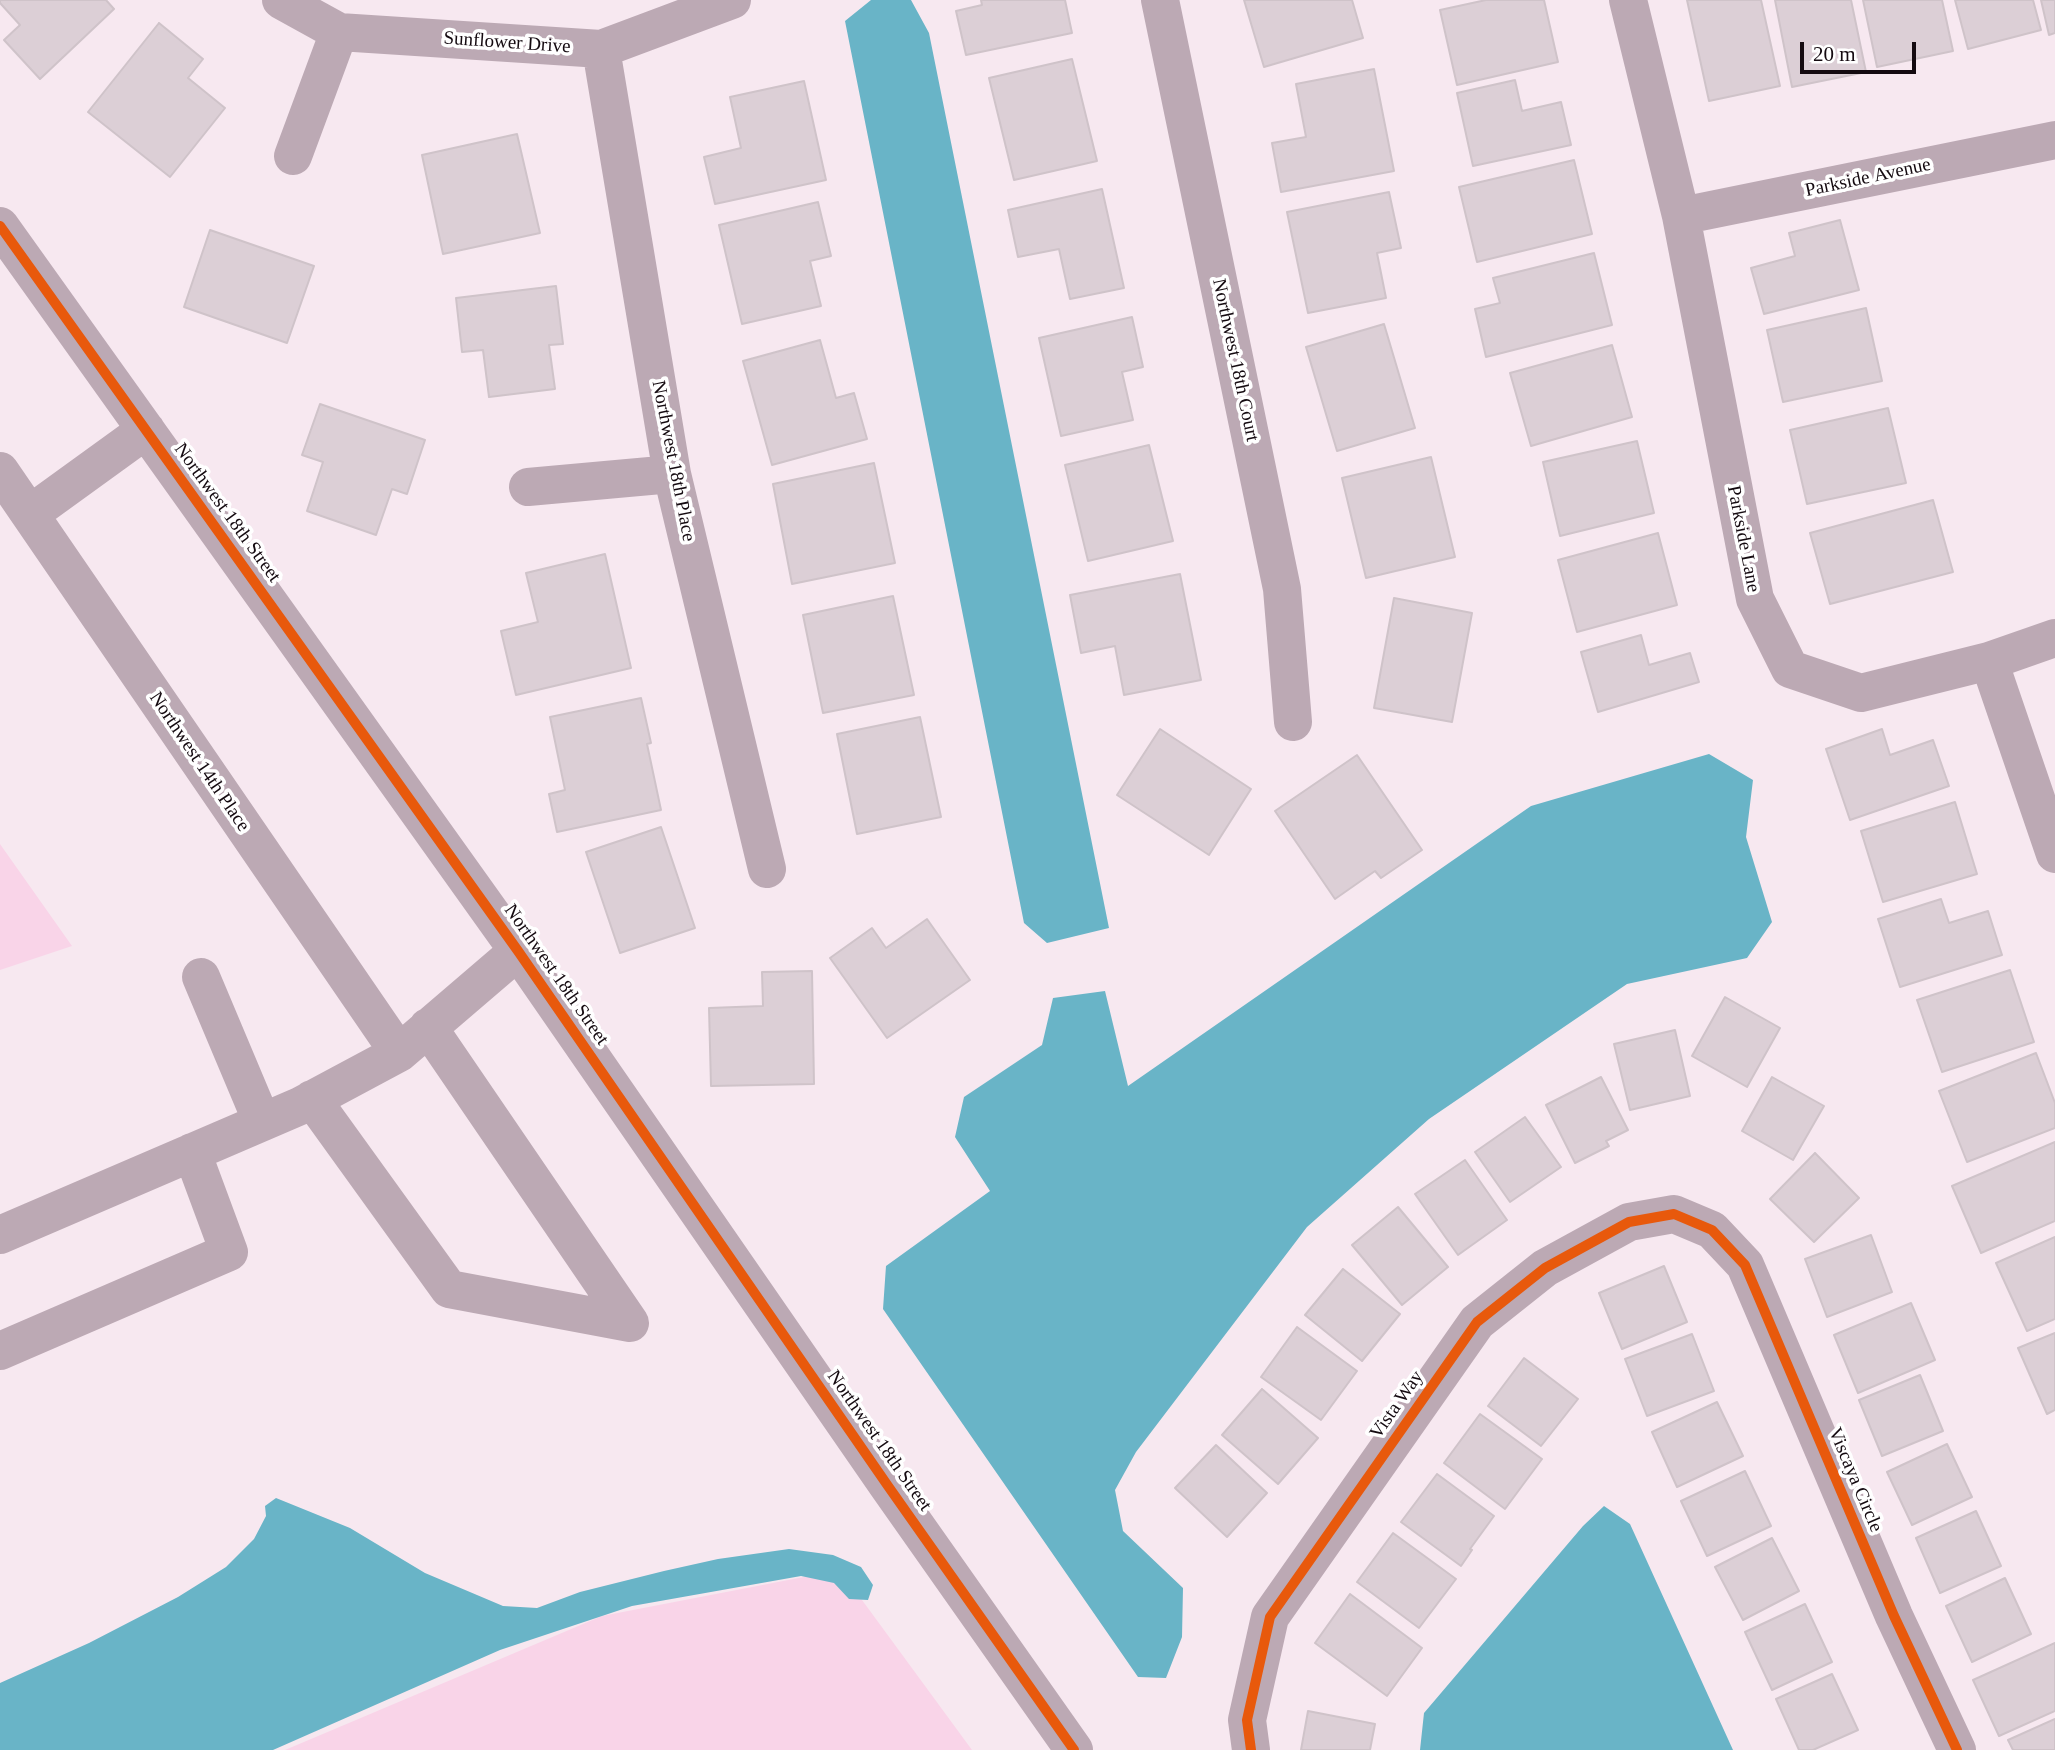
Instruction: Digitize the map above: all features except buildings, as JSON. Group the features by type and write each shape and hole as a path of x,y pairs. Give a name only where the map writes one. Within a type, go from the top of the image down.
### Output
{"street":[{"name":"Sunflower Drive","path":"281,0 340,32 601,49 732,0"},
{"name":"Northwest 18th Court","path":"1160,0 1282,589 1293,722"},
{"name":"Parkside Lane","path":"1628,0 1681,216 1755,599 1790,669 1860,693 1989,661 2055,638"},
{"path":"293,156 340,32"},
{"name":"Northwest 18th Place","path":"601,49 672,474 766,869"},
{"name":"Parkside Avenue","path":"1681,216 2055,140"},
{"name":"Northwest 18th Street","path":"0,226 518,951 1074,1750"},
{"path":"30,514 146,430"},
{"name":"Northwest 14th Place","path":"0,471 399,1053"},
{"path":"528,487 672,474"},
{"path":"1989,661 2055,854"},
{"name":"Northwest 18th Street","path":"0,1235 262,1122 399,1053 518,951"},
{"path":"201,977 262,1122"},
{"path":"312,1099 449,1289 631,1323 428,1027"},
{"path":"0,1351 229,1252 192,1152"},
{"name":"Vista Way","path":"1251,1750 1247,1720 1270,1617 1477,1322 1545,1268 1629,1222 1674,1214 1712,1230"},
{"name":"Viscaya Circle","path":"1712,1230 1745,1265 1894,1616 1957,1750"}],"shaded area":[{"path":"0,844 72,946 0,970"},
{"path":"840,1570 972,1750 285,1750 602,1616"}],"water":[{"path":"871,0 911,0 929,33 1109,928 1047,943 1024,923 845,21"},
{"path":"1709,754 1753,780 1746,837 1772,922 1747,958 1627,984 1429,1119 1307,1227 1136,1452 1115,1490 1123,1531 1183,1588 1182,1637 1166,1678 1138,1677 883,1309 886,1266 990,1191 955,1137 964,1097 1042,1045 1053,998 1105,991 1128,1086 1531,806"},
{"path":"276,1498 350,1528 425,1573 503,1606 537,1608 580,1592 664,1571 718,1559 789,1549 833,1555 861,1567 873,1585 868,1600 849,1599 834,1583 801,1576 632,1606 500,1650 273,1750 0,1750 0,1683 89,1643 178,1597 226,1567 254,1539 266,1516 265,1506"},
{"path":"1604,1506 1630,1524 1733,1750 1420,1750 1424,1713 1583,1526"}],"cycle path":[{"path":"0,226 518,951 1074,1750"},
{"path":"1251,1750 1247,1720 1270,1617 1477,1322 1545,1268 1629,1222 1674,1214 1712,1230 1745,1265 1894,1616 1957,1750"}]}
